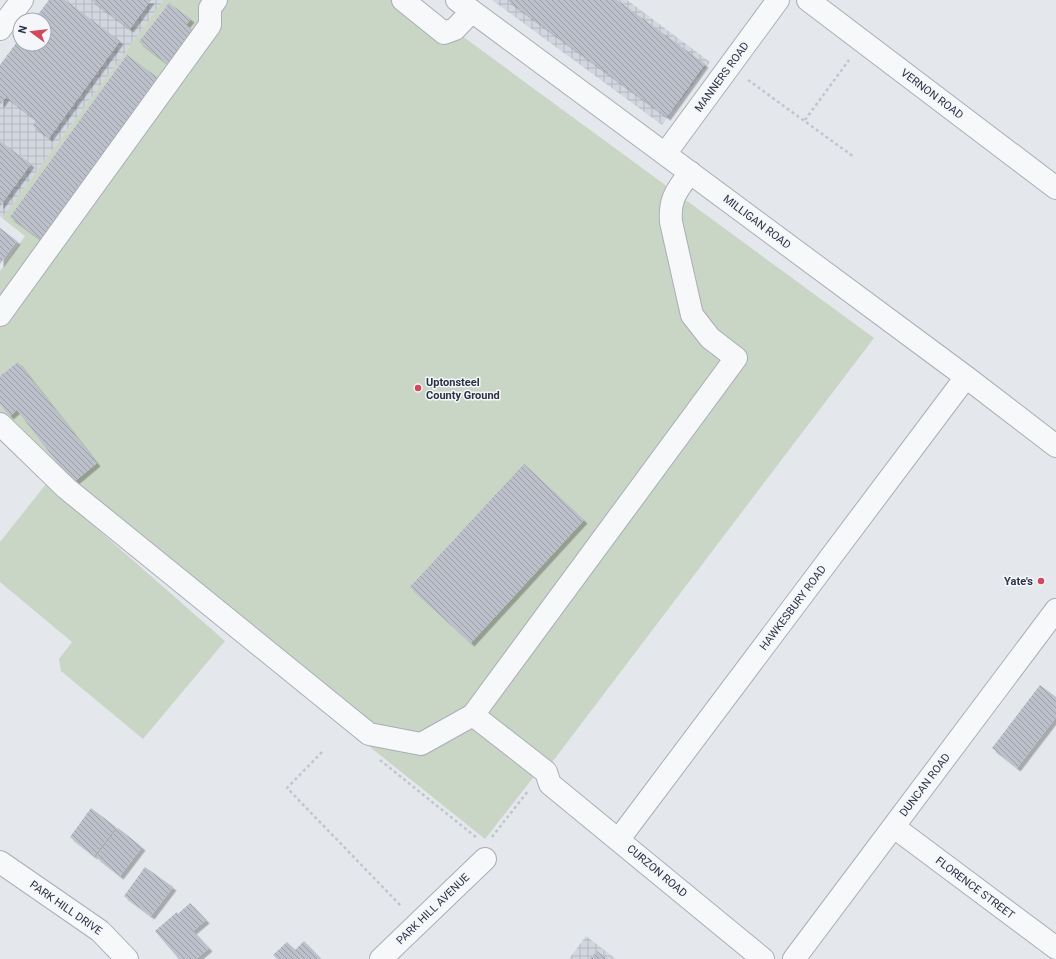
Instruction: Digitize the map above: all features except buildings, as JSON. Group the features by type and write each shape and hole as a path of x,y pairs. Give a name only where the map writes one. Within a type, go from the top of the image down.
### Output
{"street":[{"path":"0,29 22,0"},
{"path":"0,315 210,25 210,8 216,0"},
{"path":"403,0 444,33 455,29 464,5"},
{"name":"MANNERS ROAD","path":"665,154 778,0"},
{"name":"VERNON ROAD","path":"808,0 1056,188"},
{"name":"MILLIGAN ROAD","path":"464,5 966,377 1056,446"},
{"path":"0,424 66,488 369,734 421,744 473,715 736,358 710,338 692,315 671,222 670,209 672,197 690,172"},
{"name":"HAWKESBURY ROAD","path":"619,839 966,377"},
{"name":"DUNCAN ROAD","path":"794,959 1056,610"},
{"name":"CURZON ROAD","path":"473,715 546,772 550,784 619,839 763,959"},
{"name":"FLORENCE STREET","path":"894,827 1056,948"},
{"name":"PARK HILL AVENUE","path":"381,959 485,859"},
{"name":"PARK HILL DRIVE","path":"0,862 100,931 127,959"}],"path":[{"path":"805,121 862,42"},
{"path":"729,66 854,157"},
{"path":"322,752 287,788 418,923"}],"shaded area":[{"path":"49,0 164,0 2,218 0,216 0,65 12,52 52,52 52,12 40,12"},
{"path":"492,0 627,0 710,62 662,125"},
{"path":"586,936 616,959 569,959"}],"green space":[{"name":"Uptonsteel County Ground","path":"164,0 413,0 874,338 553,761 536,774 485,839 230,635 0,438 0,271 25,236 2,218"},
{"path":"46,484 225,641 143,739 61,671 59,659 72,642 0,582 0,542"}],"place":[{"name":"Uptonsteel County Ground","path":"418,388"},
{"name":"Yate's","path":"1041,581"}]}
